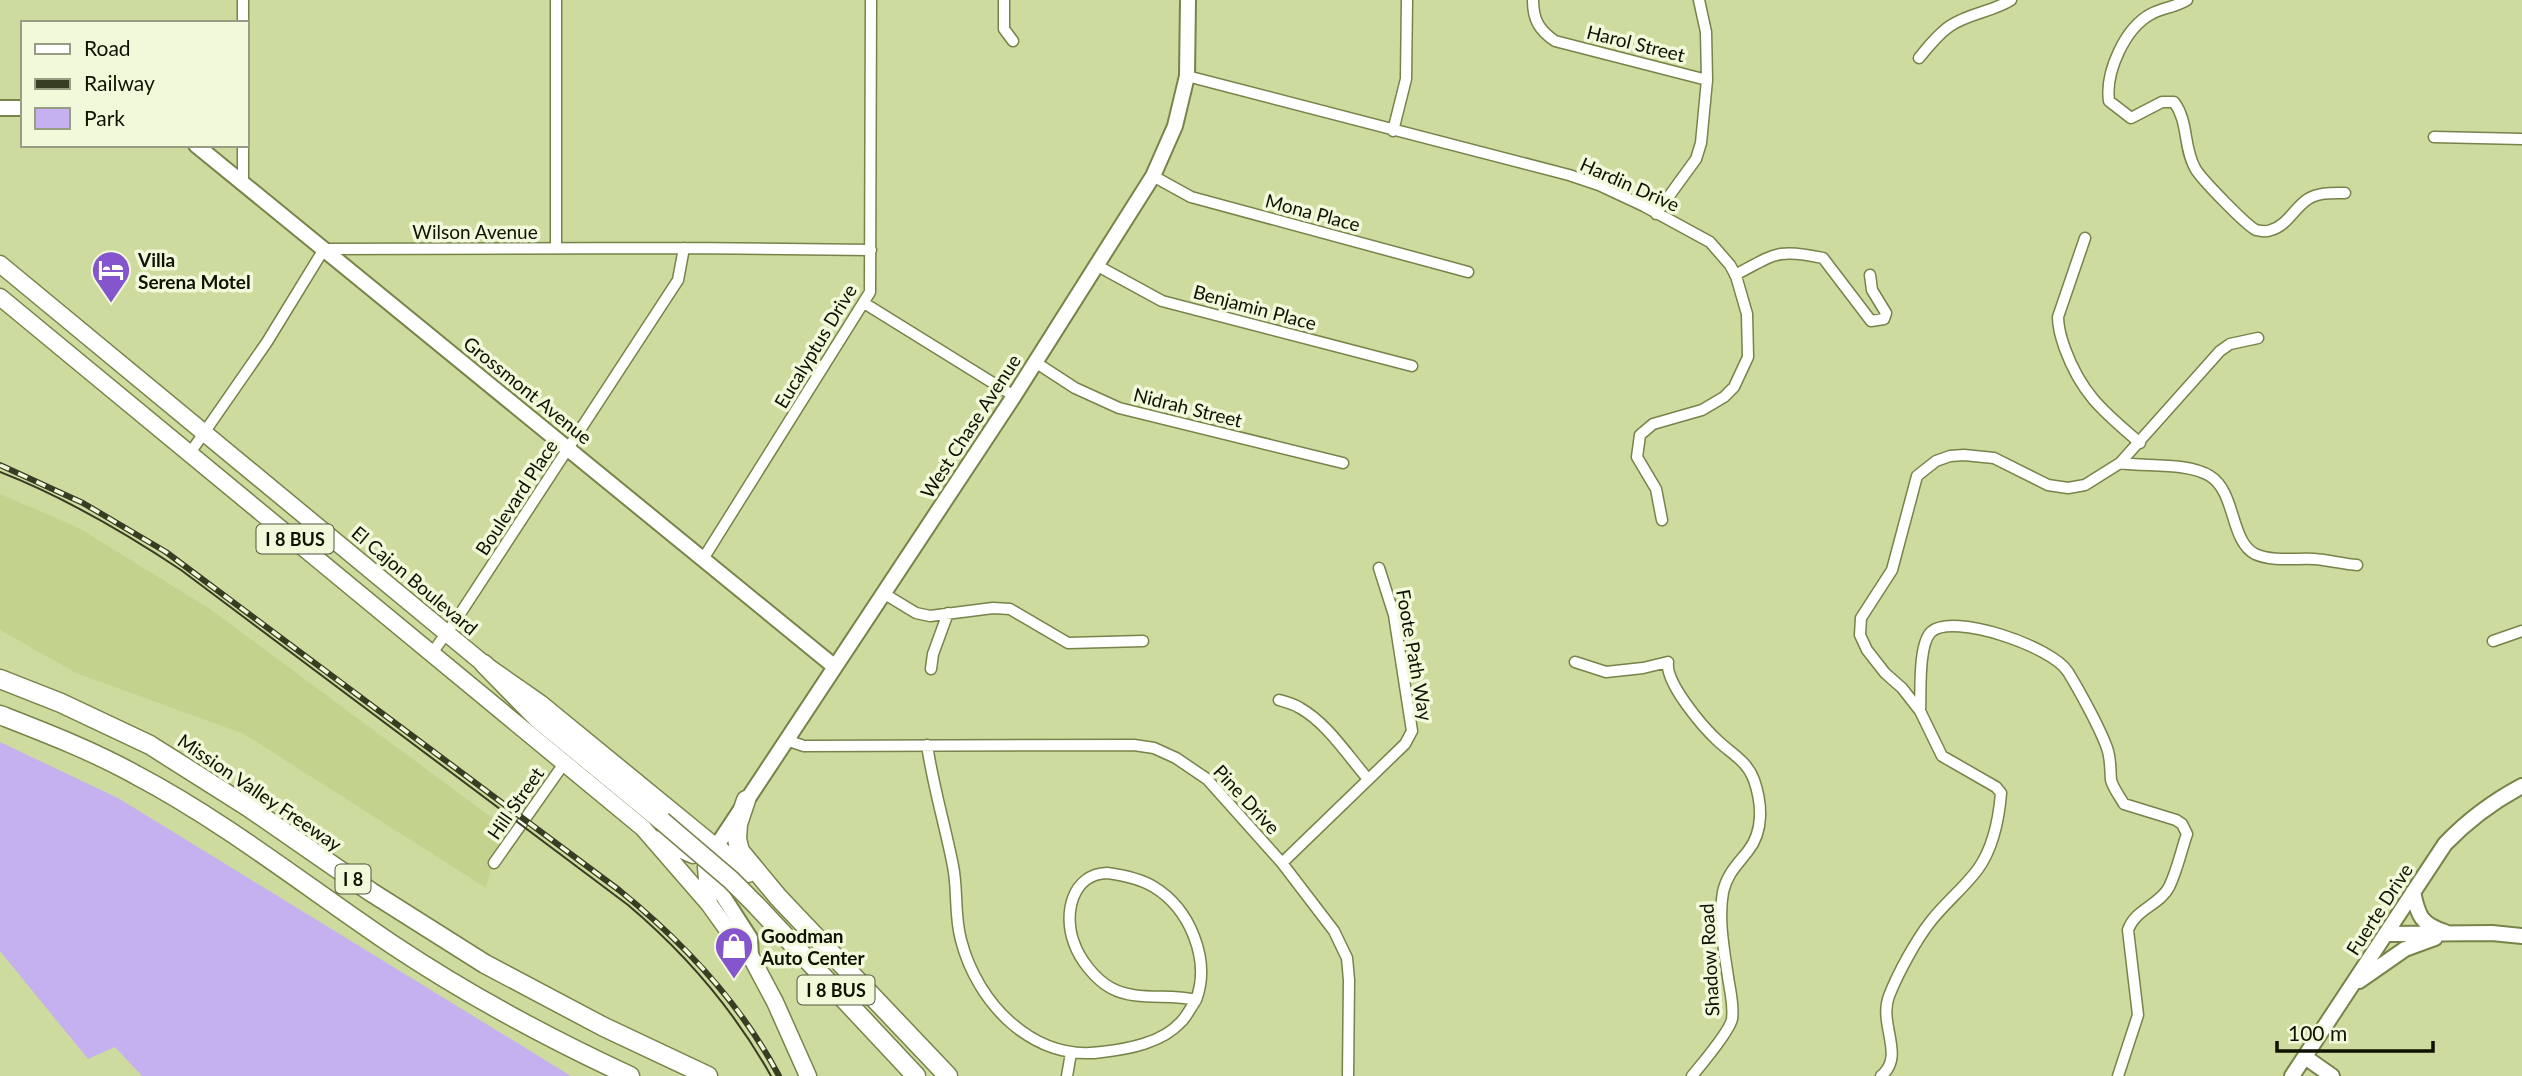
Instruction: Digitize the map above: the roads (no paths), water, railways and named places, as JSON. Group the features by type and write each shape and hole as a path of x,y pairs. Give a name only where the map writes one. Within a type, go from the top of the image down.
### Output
{"highway":[{"name":"I 8 BUS","path":"484,664 538,719 731,880 916,1076"},
{"name":"Mission Valley Freeway","path":"0,679 61,703 150,744 251,809 371,892 485,964 604,1027 708,1076"},
{"name":"I 8","path":"0,715 136,775 238,836 431,969 530,1026 630,1076"},
{"path":"746,800 738,824 737,839 740,851 778,897 948,1076"},
{"path":"716,847 778,897"}],"main road":[{"name":"West Chase Avenue","path":"716,847 1014,396 1153,176 1175,126 1186,76 1188,0"},
{"path":"0,108 21,108"},
{"name":"Grossmont Avenue","path":"198,147 835,667"},
{"name":"El Cajon Boulevard","path":"0,264 484,664 540,703 716,847"},
{"name":"I 8 BUS","path":"0,297 565,762 653,838 751,957 775,1002 808,1076"},
{"name":"Fuerte Drive","path":"2292,1076 2445,844 2463,825 2498,799 2522,786"},
{"path":"653,838 693,855 716,847"},
{"path":"709,904 706,867 716,847"},
{"path":"716,847 721,893 750,938 751,957"},
{"path":"2413,892 2417,913 2424,921 2450,934"},
{"path":"2386,933 2492,933 2522,936"},
{"path":"2351,987 2405,949 2450,934"},
{"path":"2305,1057 2332,1076"}],"street":[{"path":"243,0 243,21"},
{"path":"556,0 556,248"},
{"name":"Eucalyptus Drive","path":"703,559 870,292 872,0"},
{"path":"1004,0 1004,29 1013,41"},
{"path":"1393,131 1406,79 1407,0"},
{"name":"Harol Street","path":"1533,0 1533,15 1542,32 1555,41 1707,80"},
{"path":"1656,214 1696,159 1701,143 1707,80 1706,32 1699,0"},
{"path":"1919,58 1950,26 2011,0"},
{"path":"2187,0 2151,14 2133,29 2121,49 2112,75 2108,90 2109,101 2131,118 2162,102 2174,102 2183,113 2194,168 2254,229 2269,232 2283,225 2308,199 2323,194 2345,193"},
{"name":"Hardin Drive","path":"1186,76 1569,175 1599,185 1710,242 1735,275 1747,314 1748,357 1738,380 1724,397 1702,410 1653,424 1640,435 1637,457 1656,489 1662,520"},
{"path":"2434,137 2522,139"},
{"path":"243,147 243,184"},
{"name":"Mona Place","path":"1153,176 1191,197 1468,272"},
{"path":"2085,238 2058,317 2058,328 2074,373 2085,391 2140,443"},
{"name":"Boulevard Place","path":"432,653 678,279 684,248"},
{"path":"190,453 267,342 324,249"},
{"name":"Wilson Avenue","path":"324,249 871,250"},
{"path":"1735,275 1778,253 1796,252 1823,258 1871,321 1878,322 1884,319 1886,313 1872,290 1870,275"},
{"name":"Benjamin Place","path":"1096,265 1162,301 1412,366"},
{"path":"864,303 1014,396"},
{"path":"1881,1076 1888,1070 1893,1054 1885,1019 1887,1001 1894,984 1929,923 1979,868 2000,813 2001,793 1942,755 1920,711 1902,688 1885,673 1867,650 1860,635 1861,618 1892,570 1917,476 1936,461 1950,456 1964,456 1994,458 2048,485 2068,488 2085,485 2120,463 2220,351 2230,344 2258,338"},
{"name":"Nidrah Street","path":"1035,362 1075,388 1119,408 1343,463"},
{"path":"2120,463 2195,471 2214,478 2225,494 2244,543 2255,554 2272,558 2316,559 2357,565"},
{"name":"Foote Path Way","path":"1282,863 1405,744 1412,731 1394,615 1380,568"},
{"path":"883,593 916,613 930,615 993,608 1010,609 1068,643 1143,641"},
{"path":"931,669 933,654 948,613"},
{"path":"1920,711 1924,644 1933,631 1942,626 1963,628 2024,641 2051,654 2066,669 2107,747 2111,783 2124,804 2176,820 2185,828 2187,834 2169,887 2160,899 2131,922 2128,930 2138,1015 2118,1076"},
{"path":"2493,641 2522,631"},
{"name":"Shadow Road","path":"1575,662 1606,672 1668,662 1667,669 1672,682 1696,715 1718,741 1747,766 1754,780 1760,807 1756,837 1729,873 1723,893 1721,920 1732,1005 1731,1022 1692,1076"},
{"path":"1279,700 1300,708 1309,715 1368,779"},
{"name":"Pine Drive","path":"786,740 804,746 1134,745 1154,748 1176,758 1206,779 1282,863 1334,931 1347,958 1348,1076"},
{"path":"927,745 954,870 957,925 970,966 989,999 1018,1029 1031,1039 1071,1053 1088,1054 1129,1048 1159,1037 1181,1023 1196,1000 1202,973 1199,952 1186,922 1166,896 1140,881 1113,873 1096,874 1082,883 1072,900 1070,925 1076,949 1097,978 1125,994 1179,996 1196,1000"},
{"name":"Hill Street","path":"494,863 565,762"},
{"path":"1068,1076 1071,1053"}],"tram line":[{"path":"0,472 93,516 181,570 628,905 670,943 707,984 741,1028 771,1076"}],"railway":[{"path":"0,465 83,503 166,552 619,890 666,931 728,998 747,1023 779,1076"}],"place":[{"name":"Villa Serena Motel","path":"111,304"},
{"name":"Goodman Auto Center","path":"734,980"}]}
